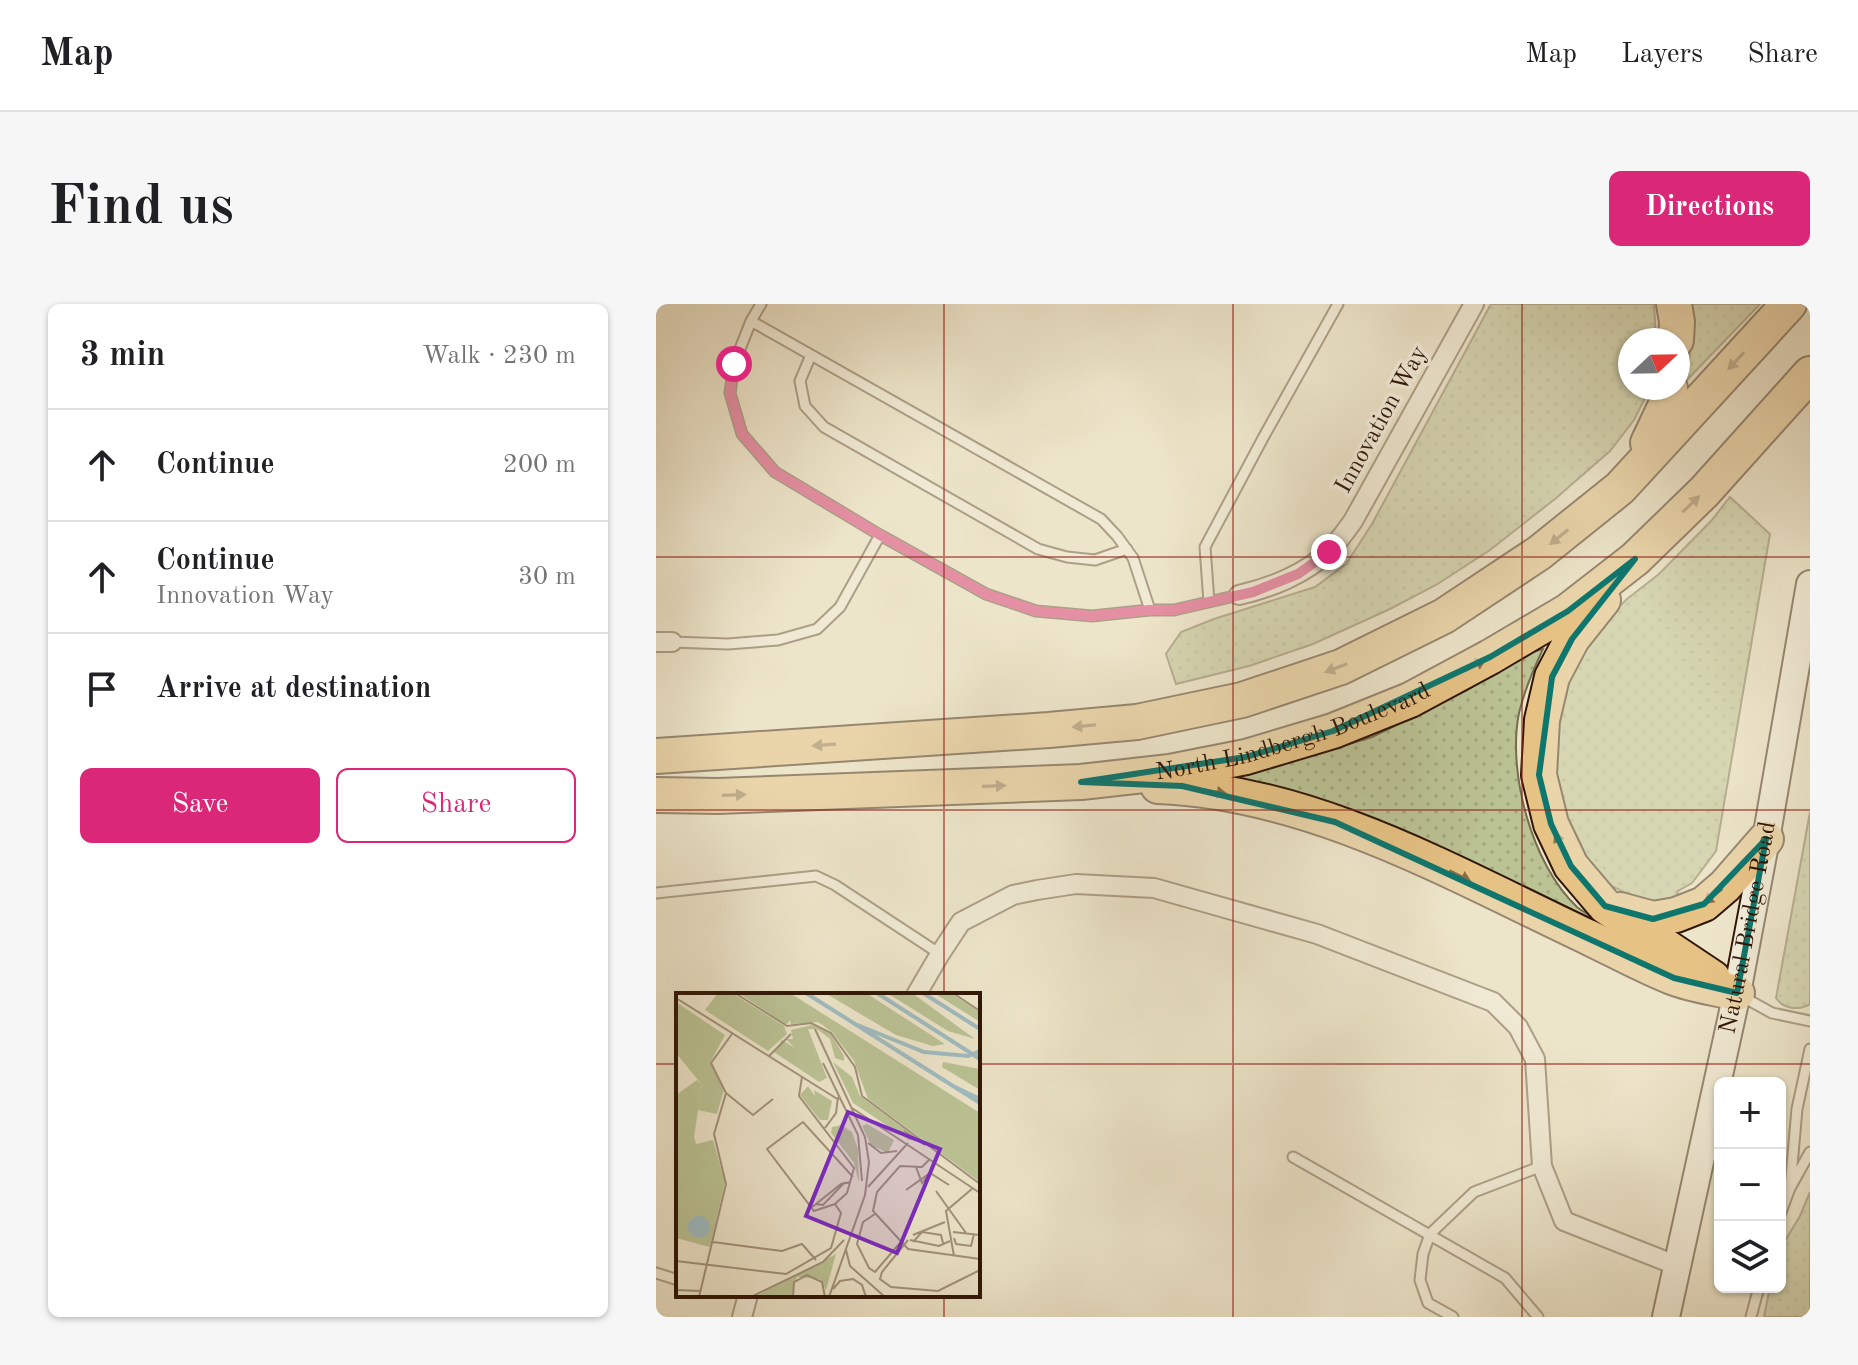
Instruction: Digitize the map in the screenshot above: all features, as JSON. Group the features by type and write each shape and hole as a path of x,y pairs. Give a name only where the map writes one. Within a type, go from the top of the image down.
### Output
{"highway":[{"path":"1674,304 1677,328"},
{"name":"North Lindbergh Boulevard","path":"656,756 1137,722 1242,700 1341,667 1444,616 1539,553 1620,488 1789,304"},
{"name":"North Lindbergh Boulevard","path":"656,795 718,796 1081,782 1170,772 1246,757 1333,731 1410,700 1568,611 1635,559 1704,492 1810,374"},
{"path":"1620,488 1652,437 1667,400"},
{"path":"1635,559 1572,639 1552,677 1542,720 1539,775 1551,824 1571,866 1605,906 1737,993"},
{"path":"1081,782 1182,786 1252,797 1335,822 1402,848 1674,978 1737,993"},
{"path":"1605,906 1653,919 1676,915 1704,904 1725,886 1766,839"}],"main road":[{"name":"Natural Bridge Road","path":"1666,1317 1737,993 1810,584"}],"street":[{"name":"Innovation Way","path":"1239,595 1298,574 1329,552 1353,521 1474,304"},
{"path":"917,993 961,922 1013,895 1076,884 1154,888 1317,934 1493,1002 1518,1027 1535,1059 1542,1166 1564,1221 1678,1266"}],"lane":[{"path":"761,304 734,364 730,393 742,434 775,472 986,594 1036,611 1092,616 1174,610 1239,595"},
{"path":"1209,602 1205,547 1338,304"},
{"path":"751,321 1101,519 1133,558 1150,610"},
{"path":"811,355 800,381 805,406 824,427 1038,549 1095,560 1127,549"},
{"path":"664,642 728,644 778,640 817,629 840,607 880,535"},
{"path":"656,893 816,876 835,885 940,954"},
{"path":"1737,993 1772,1013 1810,1021"},
{"path":"1790,1188 1797,1109 1810,1049"},
{"path":"1786,1199 1810,1152"},
{"path":"1293,1157 1505,1278 1537,1316"},
{"path":"1453,1317 1428,1303 1420,1280 1423,1254 1430,1234 1474,1192 1542,1166"},
{"path":"656,1273 676,1279"},
{"path":"1751,1317 1757,1293"}],"highlighted area":[{"path":"1635,559 1572,639 1552,677 1539,775 1551,824 1571,866 1605,906 1653,919 1704,904 1766,839 1737,993 1674,978 1335,822 1182,786 1081,782 1246,757 1333,731 1490,657 1568,611"}],"green space":[{"path":"1491,304 1654,304 1655,328 1618,328 1618,400 1644,400 1634,420 1610,451 1555,499 1490,550 1436,585 1390,609 1313,644 1249,666 1176,684 1166,654 1181,632 1315,587 1346,564 1372,524"},
{"path":"1691,304 1760,304 1690,377"},
{"path":"1730,497 1770,534 1716,851 1692,883 1678,891 1676,901 1641,901 1610,885 1590,866 1572,838 1552,770 1564,682 1601,624 1659,574"},
{"path":"1543,649 1519,713 1516,737 1520,789 1536,843 1547,867 1577,907 1598,920 1595,928 1215,777 1287,763 1372,737 1467,690 1525,654"},
{"path":"1810,812 1810,1004 1792,1008 1776,998"},
{"path":"1810,1192 1810,1317 1764,1317 1769,1293 1786,1293 1786,1239"}],"route":[{"path":"734,364 730,393 742,434 775,472 986,594 1036,611 1092,616 1174,610 1253,592 1298,574 1329,552"}]}
